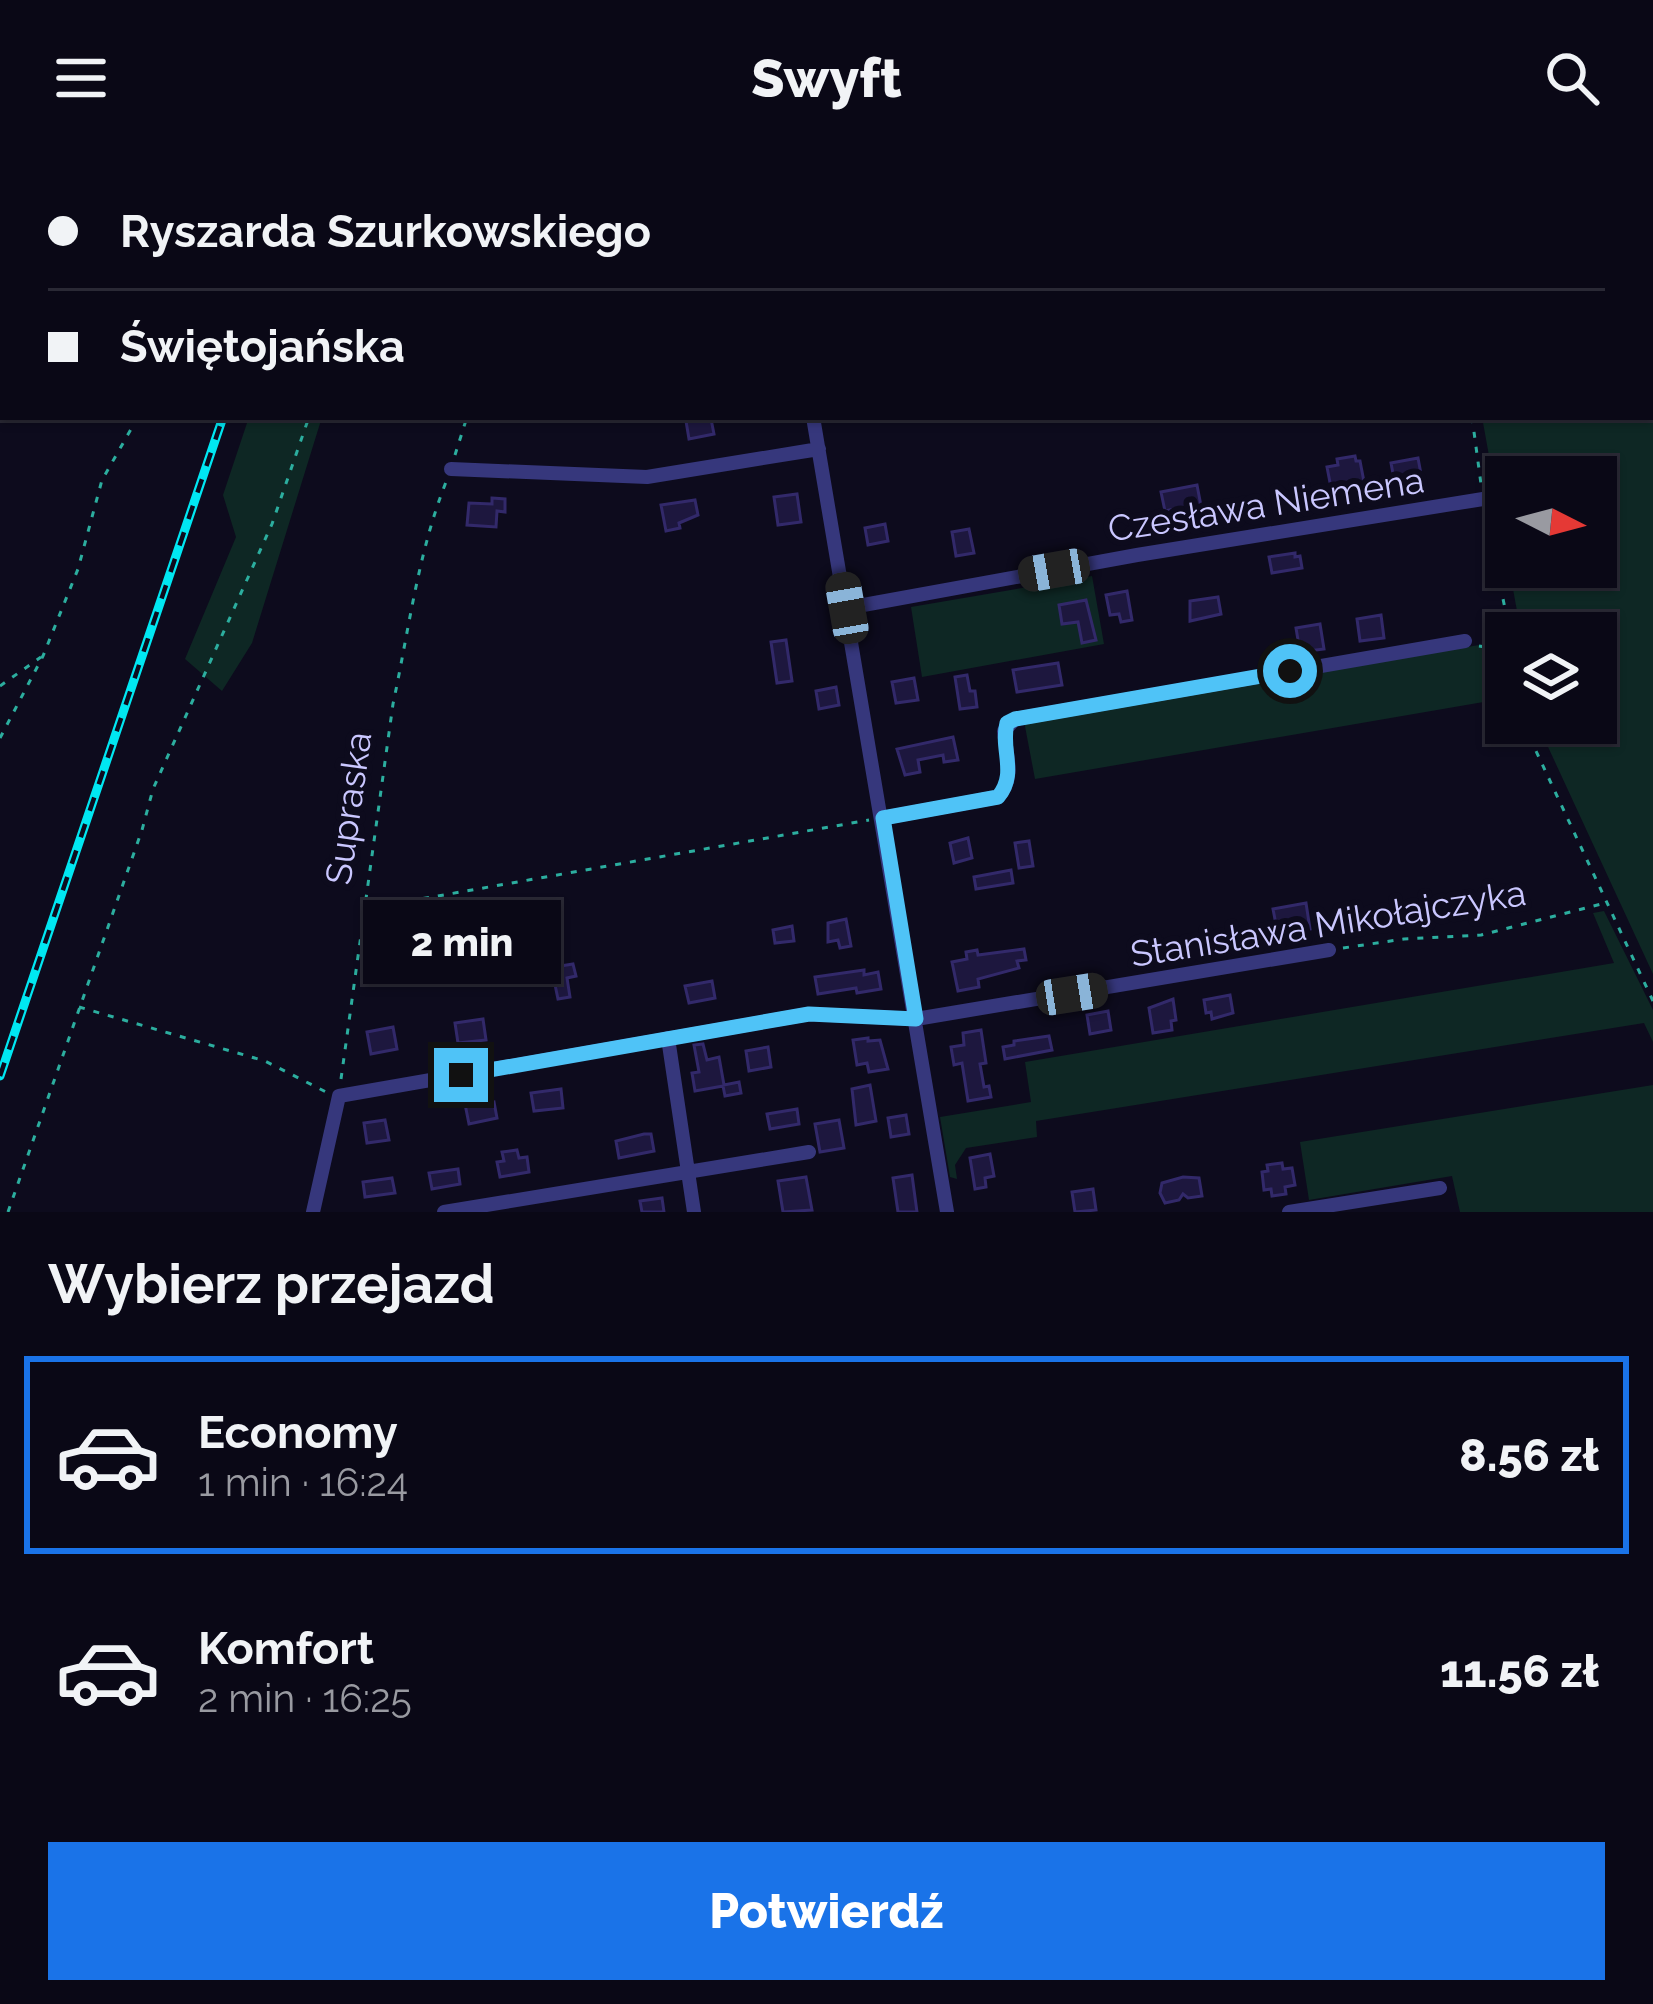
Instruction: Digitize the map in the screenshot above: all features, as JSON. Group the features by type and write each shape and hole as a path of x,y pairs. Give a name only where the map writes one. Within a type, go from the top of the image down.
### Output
{"street":[{"path":"813,420 947,1212"},
{"path":"451,470 647,478 818,449"},
{"name":"Czesława Niemena","path":"847,608 1137,555 1483,500"},
{"path":"883,818 991,800 1004,791 1010,770 1004,731 1015,719 1465,641"},
{"name":"Stanisława Mikołajczyka","path":"339,1096 809,1014 916,1019 1329,950"},
{"path":"668,1038 694,1212"},
{"path":"313,1212 339,1096"},
{"path":"443,1212 809,1152"},
{"path":"1288,1212 1440,1188"}],"path":[{"path":"0,738 43,656 78,569 102,479 135,420"},
{"path":"8,1212 152,788 255,564 308,420"},
{"name":"Supraska","path":"339,1096 392,704 407,646 414,591 466,420"},
{"path":"1472,420 1506,612"},
{"path":"1465,641 1485,648"},
{"path":"0,686 43,656"},
{"path":"1535,744 1653,1001"},
{"path":"364,910 883,818"},
{"name":"Stanisława Mikołajczyka","path":"1329,950 1404,938 1481,935 1607,903"},
{"path":"79,1006 265,1061 301,1077 316,1090 339,1096"}],"green space":[{"path":"248,420 321,420 252,643 222,691 185,659 236,537 223,495"},
{"path":"1483,420 1653,420 1653,974 1547,744 1617,744 1617,612 1517,612 1513,588 1617,588 1617,456 1489,456"},
{"path":"1092,576 1104,644 922,677 911,607"},
{"path":"1485,644 1485,702 1035,779 1024,721"},
{"path":"1604,911 1653,1010 1653,1042 1644,1023 1036,1121 1037,1137 966,1148 955,1165 957,1179 950,1177 940,1117 1031,1102 1025,1062 1614,963 1593,913"},
{"path":"1653,1085 1653,1212 1460,1212 1452,1176 1309,1200 1300,1142"}],"building":[{"path":"711,420 714,434 689,439 686,421"},
{"path":"1355,456 1365,487 1332,493 1327,467 1338,465 1337,459"},
{"path":"1418,458 1421,474 1394,479 1391,463"},
{"path":"1197,485 1201,506 1193,507 1195,519 1182,521 1179,508 1165,511 1161,492"},
{"path":"797,494 801,522 778,525 774,497"},
{"path":"492,498 505,499 505,512 497,511 496,527 467,525 469,503 492,504"},
{"path":"695,500 698,515 666,531 661,505"},
{"path":"885,524 888,541 868,545 865,528"},
{"path":"969,529 974,553 956,556 952,532"},
{"path":"1295,553 1302,568 1272,573 1269,557"},
{"path":"1127,591 1132,620 1121,622 1119,614 1110,615 1106,595"},
{"path":"1218,597 1221,614 1190,621 1190,601"},
{"path":"1086,600 1096,640 1082,643 1078,622 1062,624 1059,605"},
{"path":"1381,615 1384,638 1360,641 1357,619"},
{"path":"1320,624 1324,649 1300,652 1296,628"},
{"path":"786,640 792,681 777,683 771,642"},
{"path":"1058,663 1062,685 1017,692 1013,670"},
{"path":"967,675 977,707 960,709 955,677"},
{"path":"914,678 918,700 896,703 892,682"},
{"path":"836,687 839,705 819,709 816,691"},
{"path":"953,737 958,760 944,762 943,755 918,760 920,772 905,775 897,749"},
{"path":"968,838 972,858 954,863 950,843"},
{"path":"1029,841 1033,866 1019,868 1015,843"},
{"path":"1011,870 1013,883 976,889 974,877"},
{"path":"1306,903 1310,929 1278,935 1273,909"},
{"path":"846,919 851,946 840,948 838,940 828,942 828,923"},
{"path":"792,926 794,941 775,943 773,930"},
{"path":"1024,949 1026,960 1017,961 1019,968 978,979 979,987 958,991 952,962 967,959 966,952 977,950 978,955"},
{"path":"573,964 576,976 567,978 570,997 558,999 554,980 538,983 536,970"},
{"path":"864,970 864,975 878,972 881,989 818,994 815,977"},
{"path":"712,981 715,998 689,1003 685,986"},
{"path":"1230,995 1233,1013 1212,1019 1211,1012 1206,1013 1204,1000"},
{"path":"1173,999 1176,1020 1171,1021 1172,1030 1153,1033 1149,1008"},
{"path":"1108,1011 1111,1030 1090,1034 1087,1015"},
{"path":"483,1019 486,1040 458,1043 455,1023"},
{"path":"393,1027 397,1049 371,1054 367,1032"},
{"path":"981,1030 986,1063 980,1064 991,1097 968,1101 962,1063 954,1065 951,1047 964,1045 963,1033"},
{"path":"1049,1036 1052,1050 1005,1059 1003,1047 1014,1041"},
{"path":"853,1040 880,1040 888,1069 869,1072 867,1063 857,1065"},
{"path":"703,1044 707,1060 719,1057 724,1085 739,1082 741,1093 725,1096 723,1086 695,1091 692,1073 699,1072 694,1045"},
{"path":"768,1047 771,1067 749,1071 746,1051"},
{"path":"870,1085 876,1121 856,1125 852,1089"},
{"path":"561,1089 563,1108 534,1111 531,1093"},
{"path":"494,1102 497,1118 469,1124 465,1104"},
{"path":"797,1109 799,1124 770,1129 767,1114"},
{"path":"906,1115 909,1134 891,1137 888,1118"},
{"path":"385,1120 389,1140 367,1143 364,1123"},
{"path":"839,1120 844,1148 820,1152 815,1124"},
{"path":"651,1134 654,1151 619,1158 616,1141"},
{"path":"517,1150 519,1158 527,1157 529,1172 500,1177 497,1162 504,1161 502,1152"},
{"path":"990,1154 994,1176 985,1178 986,1187 975,1189 970,1158"},
{"path":"1282,1163 1283,1169 1292,1168 1295,1185 1285,1187 1286,1194 1272,1196 1271,1189 1264,1190 1262,1172 1268,1171 1267,1165"},
{"path":"458,1169 460,1184 432,1189 429,1173"},
{"path":"912,1175 917,1212 898,1212 893,1178"},
{"path":"806,1177 812,1210 783,1212 778,1181"},
{"path":"392,1178 395,1193 365,1197 363,1182"},
{"path":"1199,1178 1202,1196 1183,1194 1165,1203 1162,1183"},
{"path":"1093,1189 1096,1210 1075,1212 1072,1192"},
{"path":"662,1198 664,1212 642,1212 640,1201"}],"railway":[{"path":"0,1076 222,420"}],"route":[{"path":"461,1075 809,1014 916,1019 883,818 998,797 1009,782 1004,731 1015,719 1290,671"}]}
